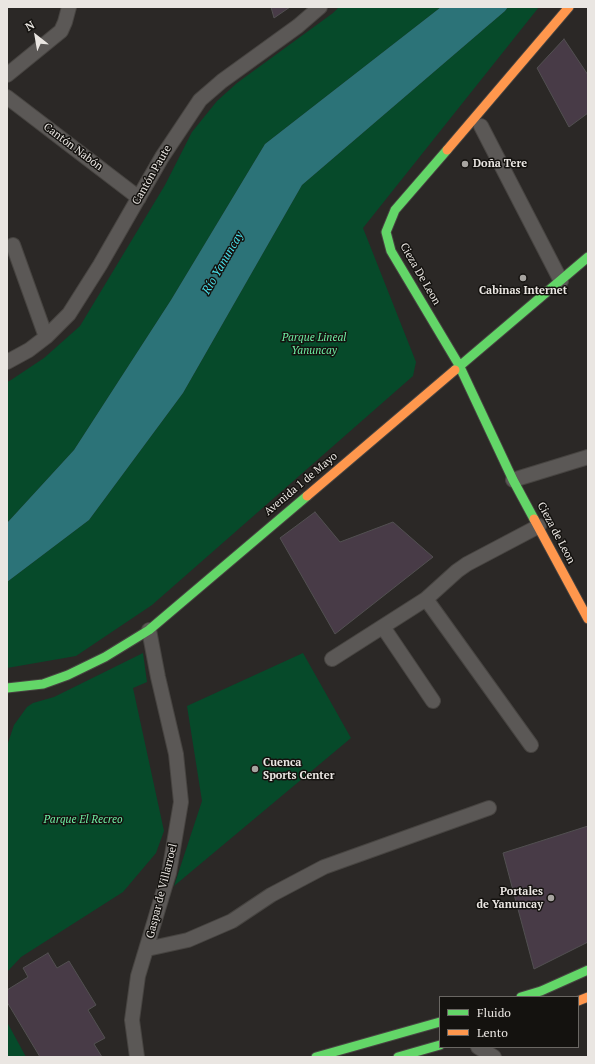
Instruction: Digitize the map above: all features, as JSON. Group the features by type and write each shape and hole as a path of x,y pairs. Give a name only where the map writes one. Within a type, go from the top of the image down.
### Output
{"main road":[{"name":"Cieza De Leon","path":"513,480 459,365 391,251 386,232 395,210 570,7"},
{"name":"Avenida 1 de Mayo","path":"7,688 43,684 68,675 105,658 149,630 459,365 588,257"},
{"name":"Cieza de Leon","path":"513,480 588,620"},
{"path":"524,996 541,991 588,970"},
{"path":"316,1057 439,1022"},
{"path":"398,1057 439,1045"}],"street":[{"path":"7,75 61,31 66,22 69,7"},
{"name":"Cantón Paute","path":"7,362 29,350 46,337 72,309 162,157 200,100 222,81 298,26 320,7"},
{"name":"Cantón Nabón","path":"7,97 139,198"},
{"path":"481,126 561,281"},
{"path":"13,245 46,337"},
{"path":"513,480 588,457"},
{"path":"332,659 426,599 452,575 467,564 539,526"},
{"path":"426,599 531,745"},
{"path":"383,627 433,701"},
{"name":"Gaspar de Villarroel","path":"137,1057 132,1020 138,976 169,873 181,802 176,754 158,677 149,630"},
{"path":"147,949 188,940 232,921 271,895 324,867 489,808"},
{"path":"480,1048 494,1057"}],"green space":[{"path":"339,7 441,7 265,144 171,300 74,450 7,523 7,382 44,358 80,326 165,185 192,132 217,101 237,83 333,13"},
{"name":"Parque Lineal Yanuncay","path":"508,7 539,7 363,228 416,362 413,376 152,605 76,656 7,668 7,582 89,520 183,393 302,185"},
{"name":"Parque El Recreo","path":"143,653 147,682 133,688 164,831 156,853 123,892 21,957 7,972 7,746 14,725 27,707 33,703 54,697"},
{"name":"Cuenca Sports Center","path":"303,653 351,738 174,886 202,801 187,706"},
{"path":"7,1022 26,1057 7,1057"}],"water":[{"name":"Río Yanuncay","path":"441,7 508,7 302,185 183,393 89,520 7,582 7,523 74,450 171,300 265,144"}],"building":[{"path":"271,7 290,7 274,18"},
{"path":"564,39 588,75 588,113 569,127 537,68"},
{"path":"315,512 340,542 393,522 433,557 335,634 280,538"},
{"name":"Portales de Yanuncay","path":"588,826 588,942 534,969 503,853"},
{"path":"48,953 57,968 69,961 96,1005 88,1010 105,1038 94,1044 102,1057 40,1057 7,1002 7,990 28,977 23,968"}],"traffic: fast":[{"path":"447,150 395,210 386,232 391,251 459,365 513,480 534,519"},
{"path":"455,370 588,257"},
{"path":"7,688 43,684 68,675 105,657 149,630 307,496"},
{"path":"524,996 541,991 588,970"},
{"path":"316,1057 439,1022"},
{"path":"398,1057 439,1045"}],"traffic: slow":[{"path":"447,150 569,7"},
{"path":"307,496 455,370"},
{"path":"534,519 588,619"},
{"path":"579,1001 588,997"}],"place":[{"name":"Doña Tere","path":"465,164"},
{"name":"Cabinas Internet","path":"523,278"},
{"name":"Cuenca Sports Center","path":"255,769"},
{"name":"Portales de Yanuncay","path":"551,898"}]}
